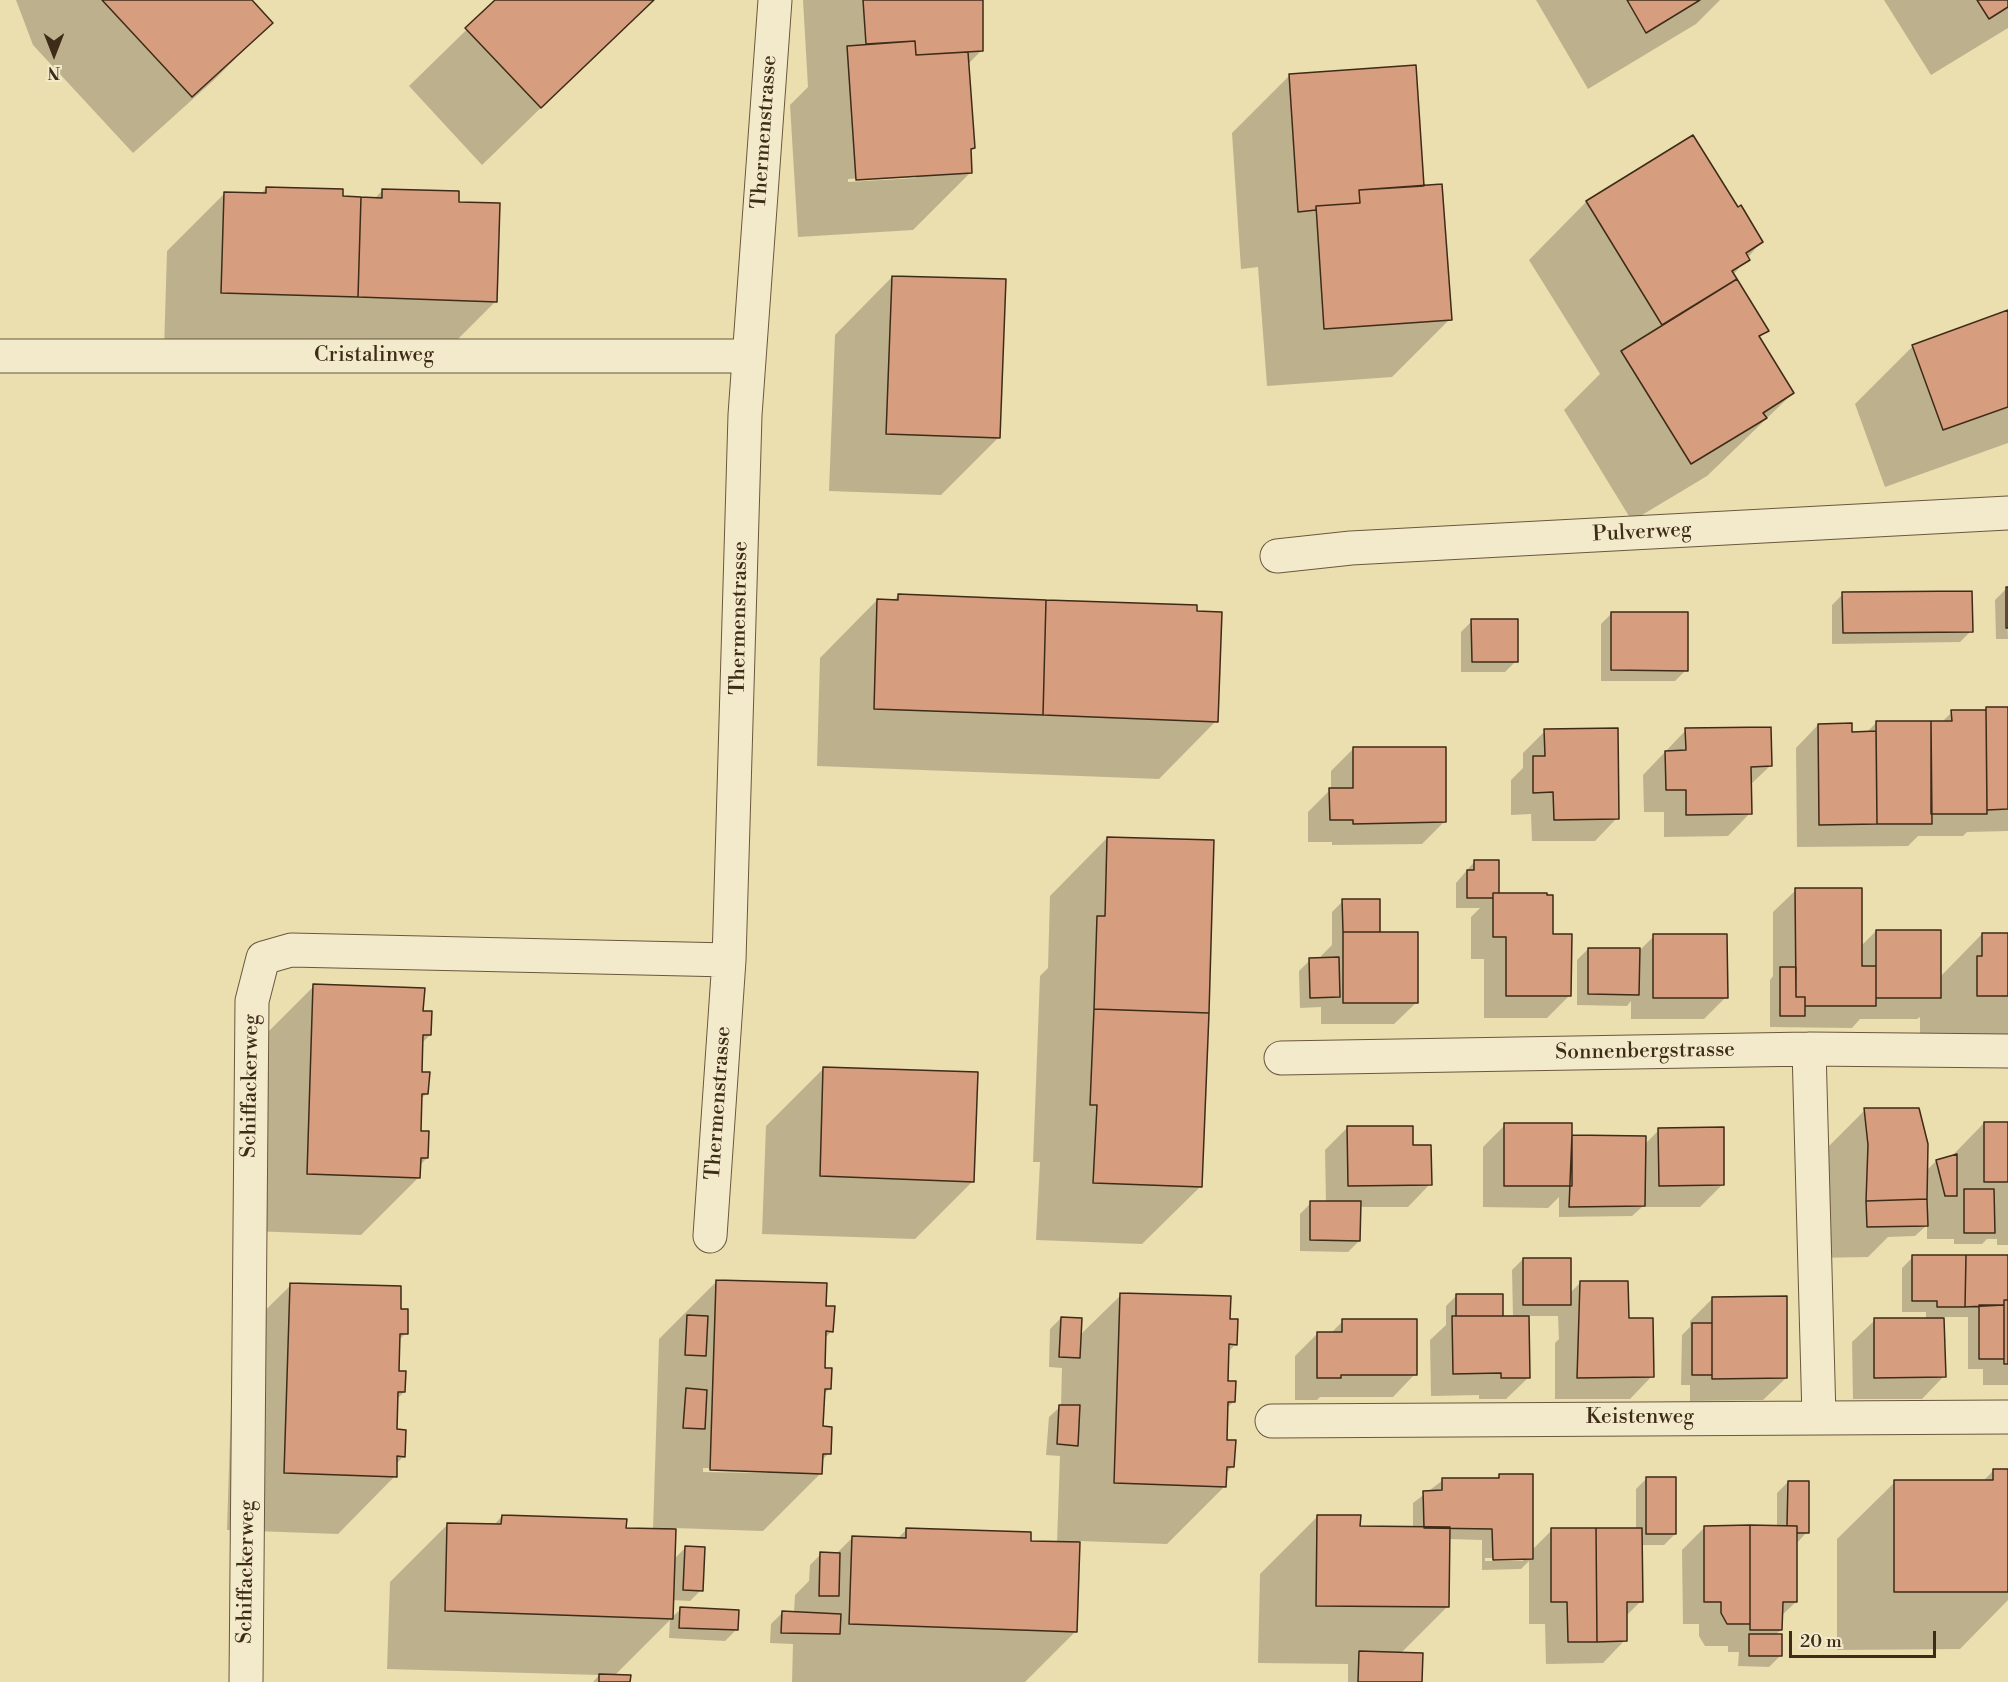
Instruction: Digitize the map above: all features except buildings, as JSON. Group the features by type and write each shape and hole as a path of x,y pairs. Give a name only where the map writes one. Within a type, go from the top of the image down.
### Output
{"street":[{"name":"Thermenstrasse","path":"710,1236 729,960 745,415 775,0"},
{"name":"Cristalinweg","path":"0,356 749,356"},
{"name":"Pulverweg","path":"1277,556 1351,548 2008,513"},
{"name":"Schiffackerweg","path":"246,1682 252,1001 263,958 291,950 729,960"},
{"name":"Sonnenbergstrasse","path":"1281,1058 1809,1049 2008,1051"},
{"path":"1809,1049 1819,1417"},
{"name":"Keistenweg","path":"1272,1421 2008,1417"}]}
